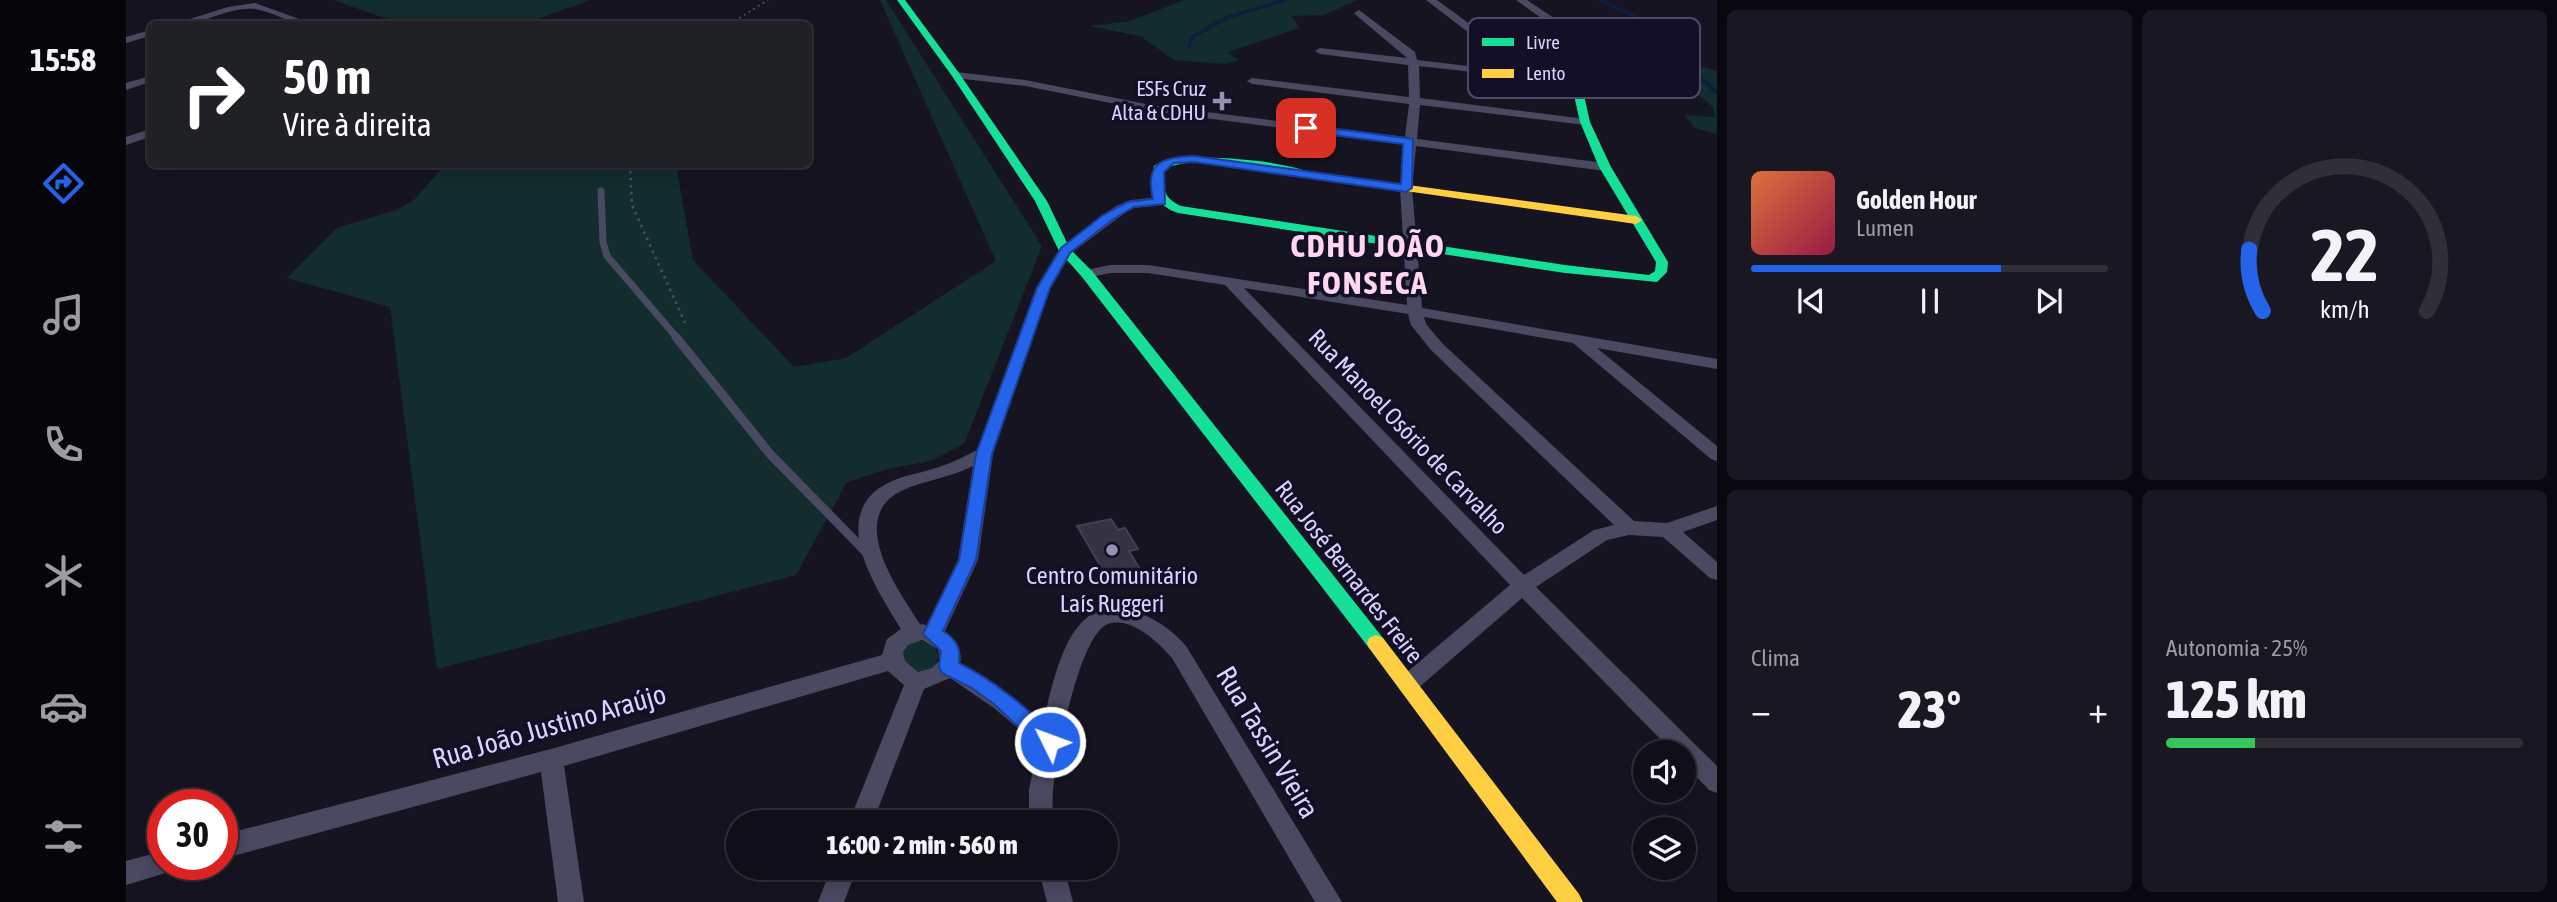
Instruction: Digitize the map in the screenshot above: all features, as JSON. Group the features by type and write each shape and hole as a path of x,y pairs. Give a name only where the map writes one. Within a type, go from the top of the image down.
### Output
{"street":[{"name":"Rua José Bernardes Freire","path":"901,0 956,75 1041,201 1065,251 1087,274 1408,684 1571,902"},
{"path":"1431,0 1468,27"},
{"path":"1521,0 1547,18"},
{"path":"189,21 244,6 264,7 300,21"},
{"path":"1359,13 1411,54 1413,61 1414,101 1406,188 1415,311 1419,325 1447,357 1629,528"},
{"path":"126,40 147,34"},
{"path":"1320,51 1468,68"},
{"path":"956,75 1025,83 1151,108 1605,167"},
{"path":"126,87 147,80"},
{"path":"1252,81 1585,122"},
{"path":"984,454 949,470 916,479 888,491 872,508 866,528 869,555 923,634 946,643 951,650 949,667 930,680 915,681 903,675 892,661 893,649 897,642 923,634 968,560 984,454 1043,288 1065,251 1131,204 1164,204 1412,245 1652,279 1661,272 1662,262 1605,167 1585,122 1580,98"},
{"path":"126,141 147,134"},
{"path":"1164,204 1157,196 1158,172 1166,163 1194,159 1636,220"},
{"path":"1087,274 1119,268 1148,268 1717,364"},
{"name":"Rua Manoel Osório de Carvalho","path":"1229,281 1523,586 1717,782"},
{"path":"1577,339 1717,455"},
{"path":"1408,684 1523,586 1601,535 1629,528 1668,530 1717,513"},
{"path":"1668,530 1717,573"},
{"name":"Rua Tassin Vieira","path":"1050,742 1075,652 1087,628 1102,617 1121,617 1146,622 1167,637 1179,652 1328,902"},
{"name":"Rua João Justino Araújo","path":"238,843 551,760 892,661"},
{"path":"949,667 979,682 1001,698 1050,742 1041,790 1041,810"},
{"path":"867,810 915,681"},
{"path":"551,760 571,902"},
{"path":"126,873 147,867"},
{"path":"831,902 839,880"},
{"path":"1054,880 1060,902"}],"lane":[{"path":"601,191 603,242 607,256 701,366 770,454 869,555"}],"path":[{"path":"735,21 768,0"},
{"path":"630,168 632,205 688,332"}],"green space":[{"path":"333,0 590,0 533,21 393,21"},
{"path":"880,0 886,0 1042,246 964,444 930,461 888,469 847,482 796,575 437,669 390,307 287,278 337,228 396,210 413,201 442,168 677,168 693,260 794,367 846,358 996,261"},
{"path":"1184,0 1358,0 1324,15 1292,16 1299,28 1228,52 1238,60 1224,64 1174,60 1140,36 1089,26 1130,21"},
{"path":"1700,67 1717,71 1717,134 1695,128 1684,115 1715,117 1712,106 1700,96"},
{"path":"919,640 933,645 939,655 934,668 921,673 912,672 899,654 901,648"}],"building":[{"name":"Centro Comunitário Laís Ruggeri","path":"1111,519 1118,530 1125,528 1138,549 1129,551 1144,576 1111,584 1077,526"}],"waterway":[{"path":"1189,47 1193,36 1229,17 1285,0"},
{"path":"1600,0 1638,18"},
{"path":"1700,77 1717,93"}],"traffic: fast":[{"path":"901,0 956,75 1041,201 1065,251 1087,274 1376,643"},
{"path":"1305,174 1230,162 1190,160 1160,166 1157,180 1161,197 1178,209 1565,269 1652,279 1661,272 1662,262 1605,167 1585,122 1580,98"}],"traffic: slow":[{"path":"1305,174 1636,220"},
{"path":"1376,643 1571,902"}],"place":[{"name":"ESFs Cruz Alta & CDHU","path":"1222,101"},
{"name":"Centro Comunitário Laís Ruggeri","path":"1112,550"}],"district":[{"name":"CDHU JOÃO FONSECA","path":"1368,264"}],"route":[{"path":"1050,742 1001,698 979,682 949,667 951,650 933,634 968,560 984,454 1043,288 1065,251 1107,218 1131,204 1161,201 1157,196 1158,172 1160,166 1171,160 1194,159 1406,188 1409,142 1306,128"}]}
